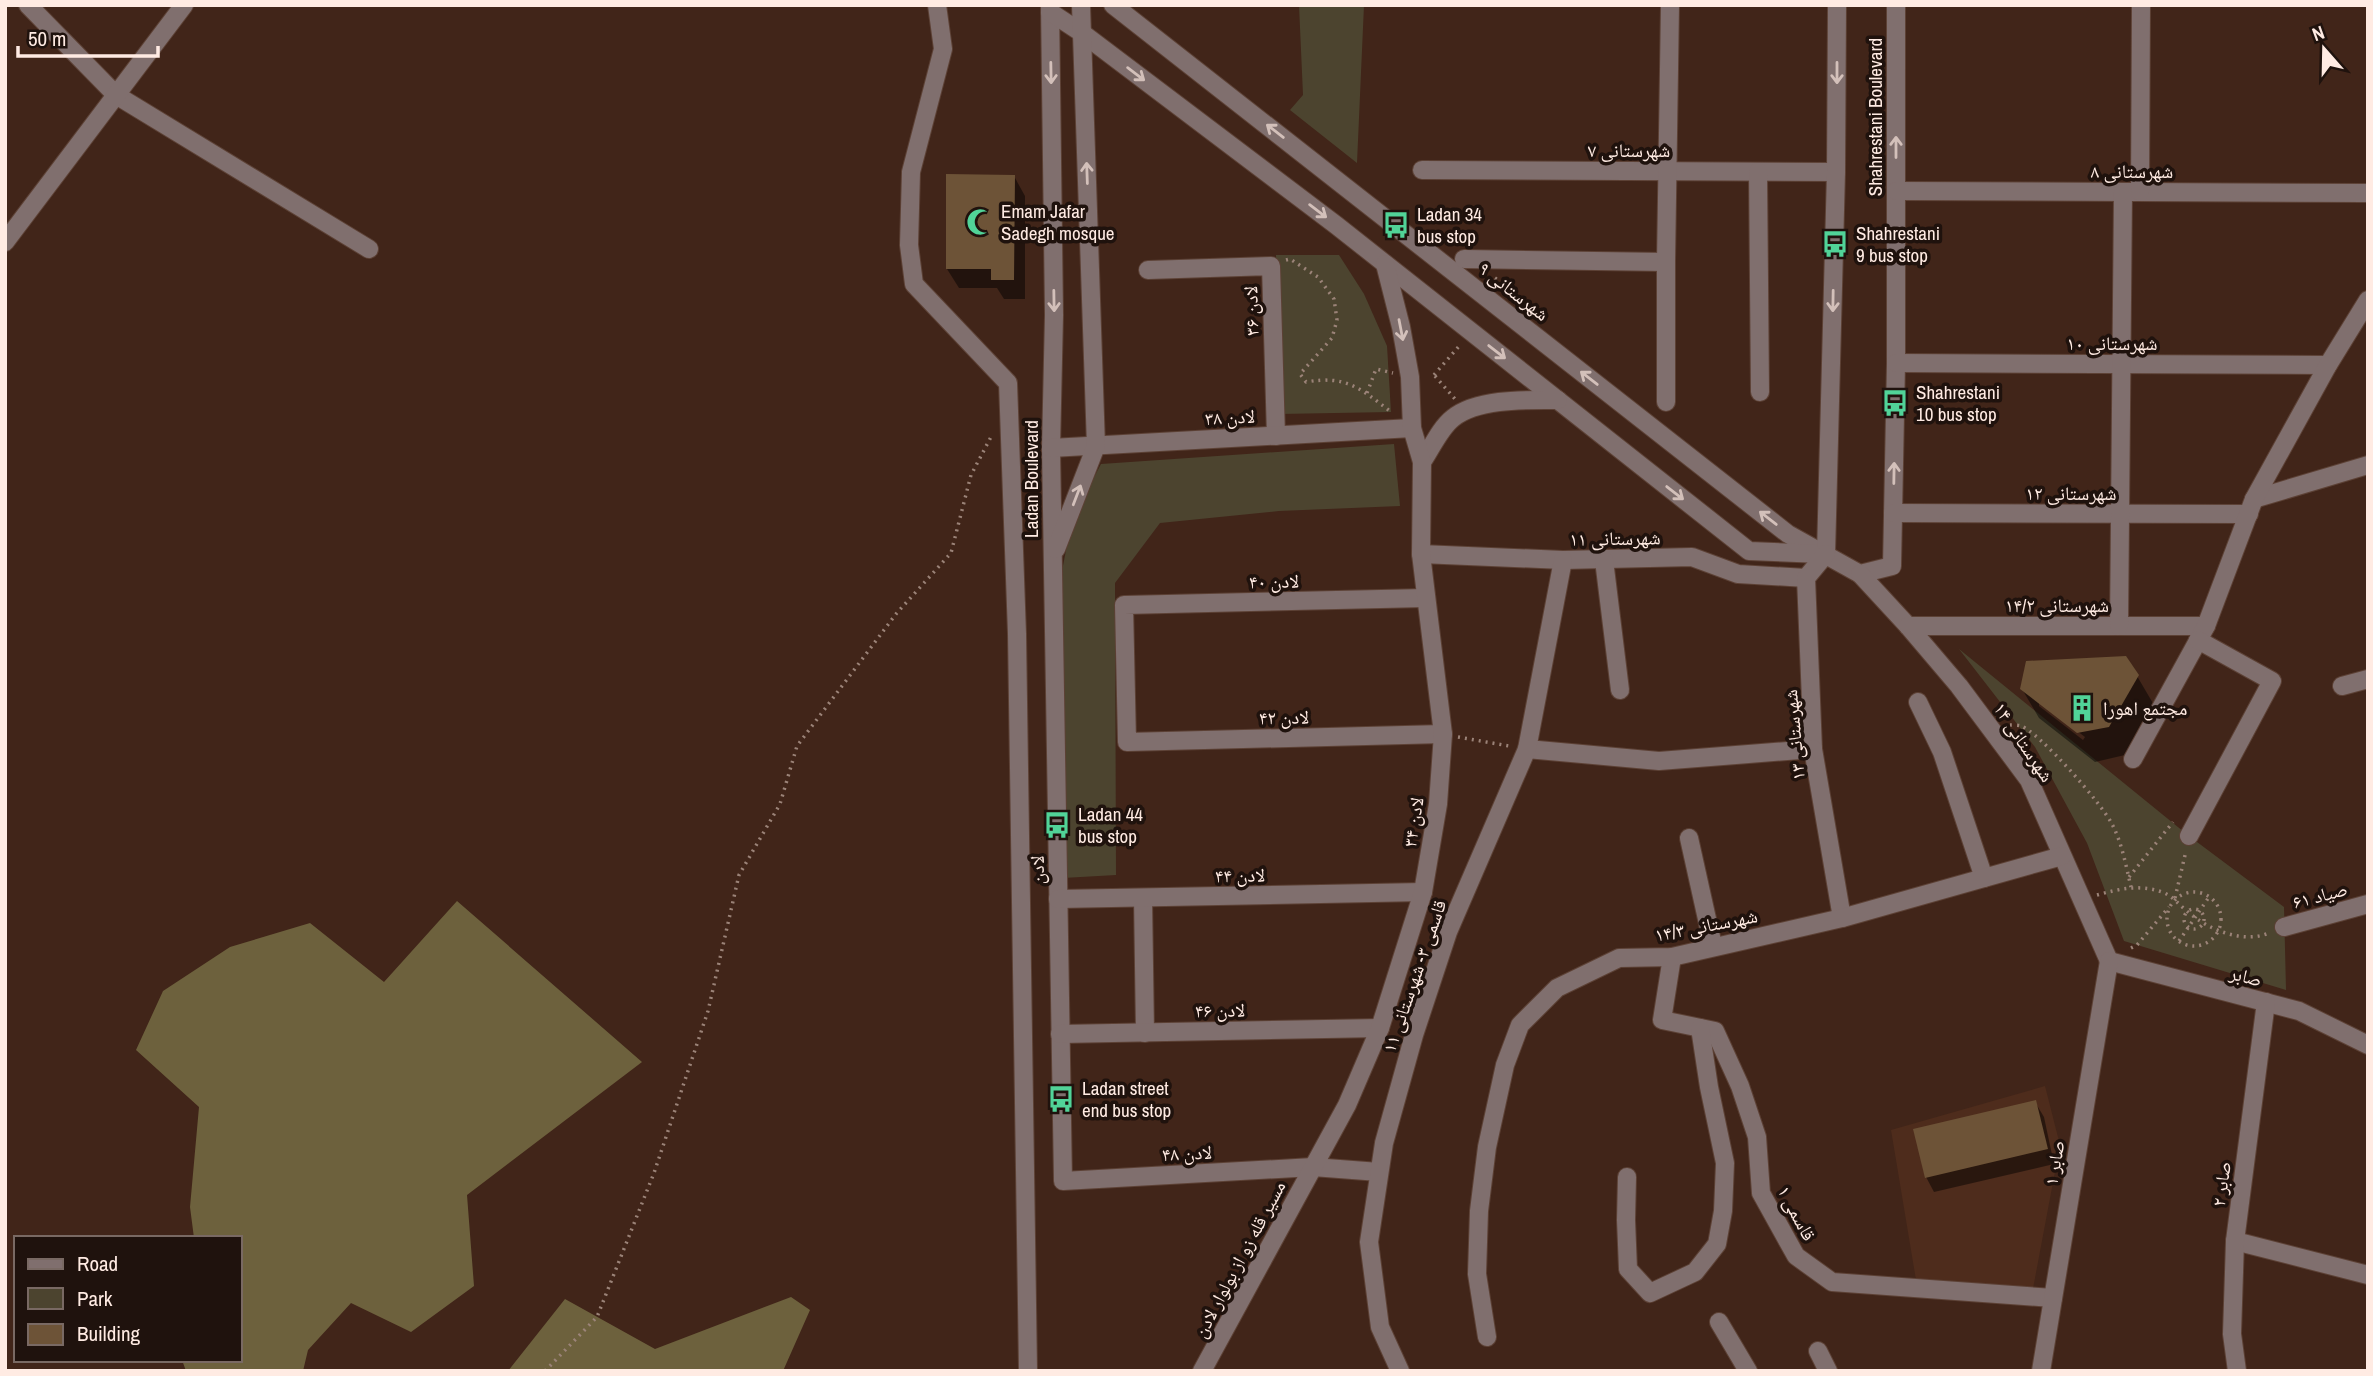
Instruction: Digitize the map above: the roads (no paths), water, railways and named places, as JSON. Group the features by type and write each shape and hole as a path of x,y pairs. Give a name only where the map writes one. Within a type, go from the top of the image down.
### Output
{"street":[{"path":"28,5 116,95 369,249"},
{"path":"5,242 184,5"},
{"path":"937,5 943,49 911,172 909,245 914,284 1007,383 1017,634 1028,1371"},
{"name":"Ladan Boulevard","path":"1052,559 1096,446 1081,5"},
{"name":"شهرستانی ۹","path":"1113,5 1788,534 1860,574"},
{"path":"1666,401 1670,5"},
{"name":"Shahrestani Boulevard","path":"1826,554 1836,172 1837,5"},
{"name":"Shahrestani Boulevard","path":"1860,574 1892,566 1896,363 1896,5"},
{"path":"2119,626 2121,364 2141,5"},
{"path":"1050,9 1385,264 1749,551 1826,554"},
{"name":"Ladan Boulevard","path":"1050,9 1054,315 1052,559"},
{"name":"شهرستانی ۷","path":"1422,170 1836,172"},
{"path":"1758,172 1760,392"},
{"name":"شهرستانی ۸","path":"1896,191 2368,193"},
{"path":"1464,259 1666,262"},
{"name":"لادن ۳۴","path":"1313,1167 1347,1105 1380,1028 1423,892 1438,804 1443,734 1421,554 1422,463 1412,428 1410,377 1401,327 1385,264"},
{"name":"لادن ۳۶","path":"1148,270 1271,266 1276,436"},
{"path":"2133,759 2202,633 2251,506 2328,365 2368,300"},
{"name":"شهرستانی ۱۰","path":"1896,363 2328,365"},
{"path":"1422,463 1453,418 1467,411 1502,400 1558,400"},
{"name":"لادن ۳۸","path":"1051,448 1412,428"},
{"name":"شهرستانی ۱۲","path":"1893,513 2120,514 2251,506 2368,465"},
{"name":"شهرستانی ۱۱","path":"1421,554 1563,560 1692,557 1738,574 1806,579"},
{"path":"1806,579 1826,554"},
{"name":"لادن","path":"1052,559 1063,1181"},
{"name":"قاسمی ۳- شهرستانی ۱۱","path":"1400,1371 1380,1326 1369,1242 1384,1143 1448,932 1527,749 1563,560"},
{"path":"1604,560 1620,690"},
{"name":"شهرستانی ۱۴","path":"1860,574 1959,685 2029,780 2109,961"},
{"name":"شهرستانی ۱۳","path":"1806,579 1813,749 1842,918"},
{"name":"لادن ۴۰","path":"1127,742 1124,605 1425,598"},
{"name":"شهرستانی ۱۴/۲","path":"1908,626 2119,626 2202,633"},
{"path":"2189,836 2272,681 2202,633"},
{"path":"2342,686 2368,679"},
{"path":"1918,702 1941,752 1984,878"},
{"name":"لادن ۴۲","path":"1127,742 1443,734"},
{"path":"1527,749 1659,761 1813,749"},
{"path":"1689,838 1713,946"},
{"name":"شهرستانی ۱۴/۳","path":"1487,1337 1477,1274 1479,1211 1487,1147 1505,1065 1520,1025 1557,988 1619,958 1672,957 1842,918 2062,856"},
{"name":"لادن ۴۴","path":"1058,900 1423,892"},
{"path":"1143,898 1146,1033"},
{"name":"صیاد ۶۱","path":"2284,927 2368,904"},
{"path":"1627,1177 1628,1269 1650,1293 1695,1272 1717,1244 1725,1163 1700,1028 1662,1020 1672,957"},
{"name":"صابر","path":"2109,961 2299,1011 2368,1045"},
{"name":"صابر ۱","path":"2041,1371 2109,961"},
{"name":"صابر ۲","path":"2237,1371 2232,1334 2235,1241 2266,1002"},
{"name":"لادن ۴۶","path":"1060,1034 1380,1028"},
{"name":"قاسمی ۱","path":"1700,1028 1715,1031 1740,1086 1757,1137 1761,1193 1796,1256 1832,1282 2053,1298"},
{"name":"لادن ۴۸","path":"1063,1181 1313,1167 1379,1172"},
{"name":"مسیر قله زو از بولوار لادن","path":"1202,1371 1313,1167"},
{"path":"2235,1241 2368,1275"},
{"path":"1719,1322 1748,1371"},
{"path":"1818,1351 1828,1371"}],"place":[{"name":"Emam Jafar Sadegh mosque","path":"980,222"},
{"name":"Ladan 34 bus stop","path":"1396,225"},
{"name":"Shahrestani 9 bus stop","path":"1835,244"},
{"name":"Shahrestani 10 bus stop","path":"1895,403"},
{"name":"مجتمع اهورا","path":"2082,708"},
{"name":"Ladan 44 bus stop","path":"1057,825"},
{"name":"Ladan street end bus stop","path":"1061,1099"}]}
